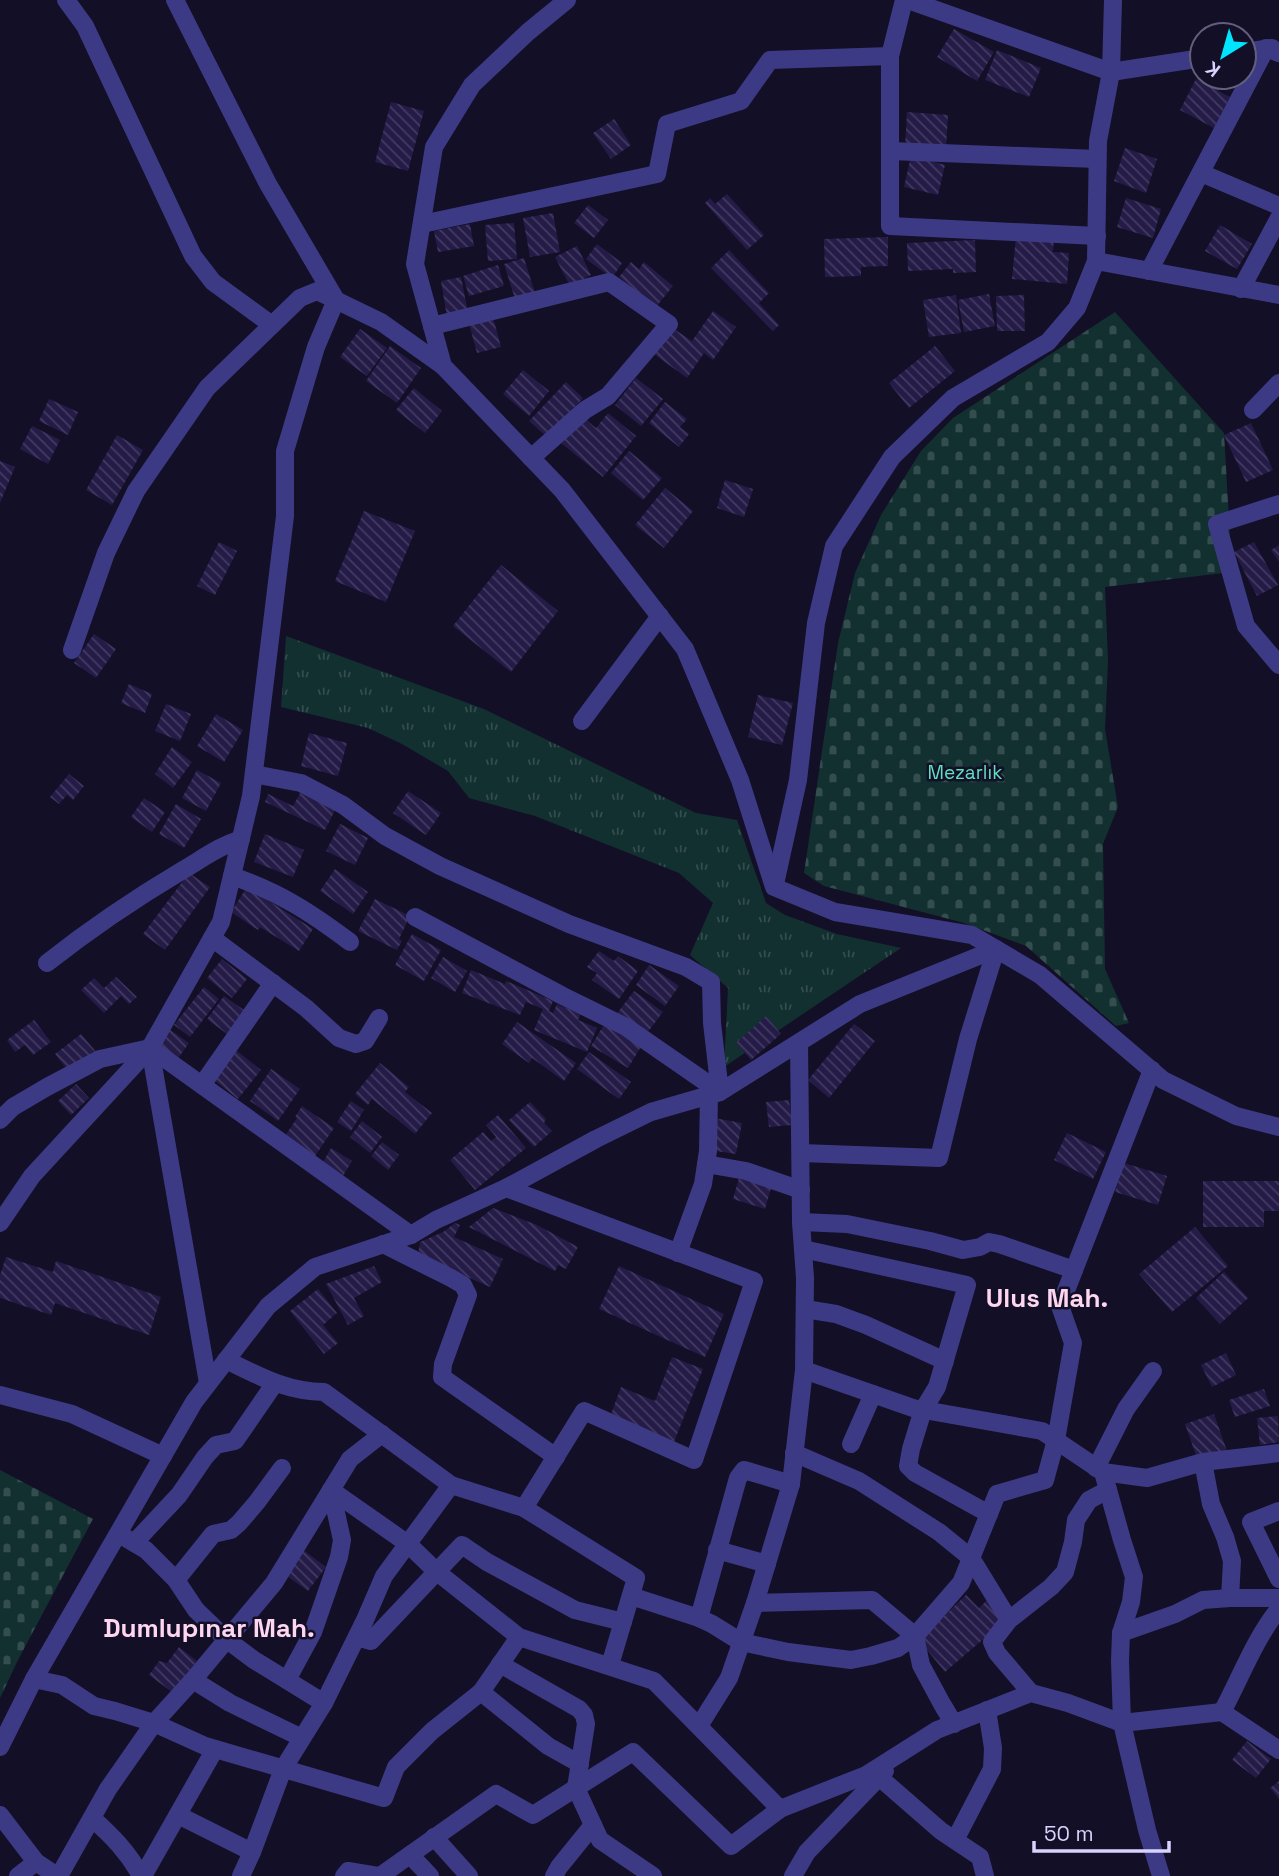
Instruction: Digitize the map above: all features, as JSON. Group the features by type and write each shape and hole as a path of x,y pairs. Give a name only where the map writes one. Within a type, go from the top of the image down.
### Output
{"street":[{"path":"66,0 85,26 193,256 213,282 272,325"},
{"path":"175,0 268,184 336,300"},
{"path":"443,366 415,264 435,147 471,85 567,0"},
{"path":"1097,236 890,226 890,56 906,0 1111,72 1188,60"},
{"path":"774,887 798,780 816,623 834,546 892,457 953,398 1048,342 1077,308 1096,261 1098,141 1111,72 1113,0"},
{"path":"1149,271 1200,173 1275,49"},
{"path":"422,224 657,174 667,124 741,101 771,60 890,56"},
{"path":"890,151 1097,159"},
{"path":"1200,173 1279,206"},
{"path":"1241,289 1279,218"},
{"path":"1096,261 1279,295"},
{"path":"432,326 609,282 669,324 608,396 585,410 531,457"},
{"path":"72,650 106,552 136,491 207,388 300,298 317,291 381,322 443,366 562,490 660,616 685,649 736,768 774,887"},
{"path":"0,1223 32,1176 150,1048 221,922 254,774 285,516 285,451 316,347 336,300"},
{"path":"1254,410 1279,383"},
{"path":"1279,503 1217,524 1247,626 1279,665"},
{"path":"582,721 660,616"},
{"path":"254,774 301,783 343,805 385,836 440,866 569,924 686,967 711,982 715,1094 703,1184 678,1253"},
{"path":"47,963 153,888 214,851 240,839"},
{"path":"232,876 261,886 290,901 350,942"},
{"path":"774,887 835,912 972,935 1040,975 1163,1080 1236,1116 1279,1127"},
{"path":"415,917 626,1027 715,1094"},
{"path":"212,938 306,1008 339,1038 356,1045 365,1041 379,1018"},
{"path":"0,1747 34,1679 126,1538 163,1456 194,1402 268,1306 314,1267 411,1235 651,1112 715,1094 860,1004 996,949"},
{"path":"801,1153 939,1158 968,1039 996,949"},
{"path":"202,1085 272,983"},
{"path":"699,1726 729,1678 791,1484 804,1370 799,1042"},
{"path":"150,1048 208,1383"},
{"path":"0,1120 13,1107 100,1059 150,1048 411,1235"},
{"path":"631,1596 699,1618 741,1642 788,1652 851,1660 898,1648 915,1636 961,1583 997,1494 1045,1480 1056,1440 1073,1343 1060,1306 1152,1070"},
{"path":"706,1164 746,1171 801,1189"},
{"path":"506,1188 754,1282 694,1460 584,1411 524,1508"},
{"path":"801,1222 847,1224 962,1250 980,1247 989,1242 1074,1270"},
{"path":"383,1244 452,1278 463,1285 468,1295 443,1364 442,1377 556,1457"},
{"path":"803,1249 967,1285 937,1387 923,1410 908,1466 934,1485 989,1514"},
{"path":"804,1309 836,1314 866,1325 944,1361"},
{"path":"226,1360 275,1383 303,1392 324,1392 451,1485 524,1508 636,1578 610,1665"},
{"path":"804,1370 913,1408 1042,1431 1102,1477 1134,1577 1131,1602 1121,1633 1122,1723 1147,1830 1161,1876"},
{"path":"1153,1371 1126,1409 1102,1477 1076,1520 1065,1572 1051,1587 1009,1620 992,1642 997,1653 1031,1693 1122,1723 1222,1712 1279,1750"},
{"path":"126,1538 179,1495 216,1445 234,1441 275,1383"},
{"path":"851,1444 873,1394"},
{"path":"0,1395 72,1414 163,1456"},
{"path":"0,1815 36,1862 58,1876 108,1789 154,1723 274,1583 350,1459 382,1434"},
{"path":"794,1452 859,1482 939,1532 971,1558 1009,1620"},
{"path":"1102,1477 1147,1478 1203,1462 1279,1453"},
{"path":"1203,1462 1211,1504 1232,1561 1230,1598"},
{"path":"176,1580 212,1534 232,1530 239,1523 282,1468"},
{"path":"699,1618 738,1478 744,1470 791,1484"},
{"path":"241,1876 283,1769 324,1703 384,1576 451,1485"},
{"path":"331,1490 408,1544 437,1572 519,1637 654,1681 780,1809"},
{"path":"287,1680 313,1632 339,1558 342,1540 331,1490"},
{"path":"1279,1511 1251,1522 1279,1579"},
{"path":"126,1538 146,1550 176,1580 196,1610 226,1639 254,1660 324,1703"},
{"path":"357,1637 371,1641 462,1545 487,1562 575,1610 623,1622"},
{"path":"718,1550 767,1564"},
{"path":"1121,1633 1175,1614 1203,1600 1279,1598"},
{"path":"755,1603 872,1600 915,1636 921,1665 954,1724"},
{"path":"1222,1712 1271,1635 1279,1609"},
{"path":"34,1679 62,1685 94,1706 154,1723 215,1749 384,1798 396,1768 432,1731 481,1692 519,1637"},
{"path":"500,1664 579,1709 584,1715 586,1724 576,1788 600,1840 653,1876"},
{"path":"193,1680 230,1703 302,1738"},
{"path":"481,1692 548,1746 580,1764"},
{"path":"344,1876 348,1871 379,1876 496,1794 533,1815 633,1752 730,1846 780,1809 866,1775 937,1730 1031,1693"},
{"path":"955,1840 992,1769 993,1748 987,1710"},
{"path":"92,1818 116,1839 142,1876 215,1749"},
{"path":"793,1876 807,1852 904,1751"},
{"path":"879,1777 941,1831 980,1857 985,1876"},
{"path":"178,1815 252,1852"},
{"path":"554,1876 593,1825"},
{"path":"434,1837 469,1876"},
{"path":"410,1855 430,1876"},
{"path":"18,1876 36,1862"}],"green space":[{"name":"Mezarlık","path":"1115,312 1224,433 1232,572 1105,587 1108,661 1105,729 1118,807 1103,844 1105,969 1129,1023 1116,1026 1026,946 964,923 824,886 804,873 838,643 855,573 881,515 921,451 953,418"},
{"path":"286,636 484,709 696,813 737,820 766,903 785,915 837,934 901,948 724,1067 728,988 690,955 713,903 679,873 535,816 469,798 448,771 368,728 281,707"},
{"path":"0,1470 93,1519 0,1698"}],"building":[{"path":"954,29 994,52 977,81 937,57"},
{"path":"997,50 1041,68 1029,97 985,80"},
{"path":"1190,91 1219,91 1230,97 1214,128 1180,110"},
{"path":"391,102 424,111 408,171 375,162"},
{"path":"907,112 948,115 946,149 905,147"},
{"path":"614,119 631,145 611,159 593,133"},
{"path":"1125,148 1157,159 1146,193 1114,181"},
{"path":"911,156 945,165 938,195 904,187"},
{"path":"727,194 764,235 747,250 705,203 710,198 715,204"},
{"path":"1126,198 1161,209 1153,238 1117,227"},
{"path":"588,205 608,220 594,238 574,223"},
{"path":"553,213 560,252 530,257 523,218"},
{"path":"514,223 517,259 488,261 485,225"},
{"path":"470,224 474,246 438,252 434,231"},
{"path":"1220,225 1252,244 1237,269 1205,251"},
{"path":"1016,236 1054,239 1053,252 1069,253 1067,284 1012,279"},
{"path":"888,237 888,266 861,267 861,276 825,277 824,239"},
{"path":"975,240 976,272 953,273 953,269 908,271 907,243"},
{"path":"597,244 622,263 612,278 586,259"},
{"path":"577,246 591,275 570,286 555,257"},
{"path":"729,250 769,293 759,303 779,325 773,331 711,268"},
{"path":"524,258 536,296 516,302 504,264"},
{"path":"631,262 639,269 644,262 673,286 656,307 619,277"},
{"path":"498,265 504,286 469,296 463,276"},
{"path":"461,277 468,313 447,317 441,281"},
{"path":"989,294 995,326 964,332 958,300"},
{"path":"956,295 961,333 929,337 923,300"},
{"path":"1024,295 1025,331 997,331 996,296"},
{"path":"713,311 736,327 713,360 704,353 687,378 651,352 671,327 692,341"},
{"path":"493,317 501,347 477,353 469,324"},
{"path":"360,329 387,348 367,376 340,357"},
{"path":"390,346 421,368 397,403 366,381"},
{"path":"935,346 955,371 909,408 889,383"},
{"path":"523,370 549,391 529,416 503,394"},
{"path":"636,378 663,399 641,426 615,405"},
{"path":"566,382 583,398 547,437 529,421"},
{"path":"414,388 442,411 425,433 396,410"},
{"path":"49,399 78,412 68,435 39,421"},
{"path":"665,402 687,419 680,427 689,434 679,447 649,423"},
{"path":"608,413 636,436 603,477 561,443 583,417 596,428"},
{"path":"1251,423 1273,470 1246,482 1224,435"},
{"path":"32,426 60,440 48,464 20,449"},
{"path":"117,435 143,450 112,505 86,490"},
{"path":"629,451 662,478 643,500 611,473"},
{"path":"0,461 15,467 0,503"},
{"path":"725,480 753,489 744,517 717,508"},
{"path":"665,488 693,511 664,548 635,525"},
{"path":"364,511 415,531 386,602 335,581"},
{"path":"219,542 237,551 215,595 197,586"},
{"path":"1254,542 1278,585 1257,596 1234,552"},
{"path":"1279,545 1279,562 1271,550"},
{"path":"501,565 558,611 511,672 453,626"},
{"path":"94,634 116,649 96,678 74,663"},
{"path":"129,684 152,694 145,713 121,703"},
{"path":"758,695 793,703 782,745 748,737"},
{"path":"166,704 191,714 180,741 155,731"},
{"path":"216,714 243,730 224,762 197,746"},
{"path":"309,733 347,743 338,776 301,766"},
{"path":"172,747 192,762 173,788 155,774"},
{"path":"197,770 221,783 206,811 182,798"},
{"path":"69,774 84,786 73,800 67,795 59,804 50,797"},
{"path":"408,791 441,813 426,835 393,813"},
{"path":"300,793 335,810 325,830 265,802 268,794 293,806"},
{"path":"144,798 165,812 152,832 131,817"},
{"path":"176,804 201,819 184,848 159,834"},
{"path":"340,824 368,838 355,865 326,851"},
{"path":"265,834 304,850 293,877 254,862"},
{"path":"335,869 368,892 353,914 320,891"},
{"path":"189,873 210,887 165,950 143,934"},
{"path":"247,887 313,929 299,951 260,927 258,930 231,912"},
{"path":"375,899 410,916 397,950 358,931"},
{"path":"412,934 441,950 424,981 395,965"},
{"path":"599,951 614,961 618,956 638,971 619,999 592,980 597,973 587,967"},
{"path":"443,957 467,971 455,992 431,978"},
{"path":"222,959 247,979 232,998 207,978"},
{"path":"649,965 679,986 665,1006 636,985"},
{"path":"471,970 553,1001 549,1011 553,1013 557,1004 581,1014 578,1020 597,1028 587,1052 534,1030 543,1009 526,1002 520,1015 462,993"},
{"path":"116,977 137,997 129,1004 121,996 104,1013 81,990 94,978 104,988"},
{"path":"204,987 219,999 190,1037 174,1025"},
{"path":"634,991 663,1012 644,1037 615,1016"},
{"path":"224,996 244,1010 227,1034 207,1019"},
{"path":"766,1016 781,1034 751,1060 736,1043"},
{"path":"34,1020 51,1042 33,1055 25,1045 15,1052 7,1040"},
{"path":"517,1022 576,1063 564,1081 532,1058 529,1063 502,1044"},
{"path":"605,1023 642,1045 628,1068 591,1046"},
{"path":"854,1024 875,1041 829,1098 808,1080"},
{"path":"166,1027 189,1043 174,1064 152,1048"},
{"path":"81,1034 97,1053 70,1073 55,1054"},
{"path":"232,1047 261,1070 238,1099 209,1076"},
{"path":"589,1052 631,1082 619,1099 577,1069"},
{"path":"380,1063 409,1087 405,1092 432,1113 415,1134 372,1099 368,1105 355,1094"},
{"path":"271,1069 300,1089 278,1121 250,1101"},
{"path":"76,1084 89,1098 71,1115 58,1101"},
{"path":"789,1100 792,1125 769,1127 766,1102"},
{"path":"351,1101 364,1110 351,1131 337,1122"},
{"path":"530,1102 546,1119 544,1123 552,1131 534,1147 509,1120"},
{"path":"302,1106 334,1128 313,1159 283,1139"},
{"path":"498,1115 526,1148 475,1190 450,1160 483,1132 491,1141 496,1137 486,1125"},
{"path":"714,1118 742,1123 736,1154 709,1150"},
{"path":"362,1121 382,1137 370,1153 350,1137"},
{"path":"1067,1133 1106,1152 1093,1179 1054,1160"},
{"path":"382,1142 399,1155 388,1170 371,1156"},
{"path":"331,1148 352,1161 343,1176 322,1164"},
{"path":"1124,1163 1167,1176 1158,1205 1115,1192"},
{"path":"739,1178 771,1188 765,1209 733,1199"},
{"path":"1203,1181 1279,1181 1279,1211 1264,1211 1264,1227 1203,1227"},
{"path":"493,1208 537,1225 578,1247 566,1269 558,1265 555,1271 469,1227"},
{"path":"455,1223 460,1225 454,1237 503,1259 490,1287 418,1255 420,1242 443,1232"},
{"path":"1195,1227 1228,1266 1172,1312 1139,1274"},
{"path":"6,1257 53,1272 56,1261 161,1297 149,1335 55,1303 51,1315 0,1298 0,1275"},
{"path":"374,1266 382,1282 354,1298 364,1316 348,1325 326,1284"},
{"path":"619,1266 724,1314 705,1357 599,1309"},
{"path":"1224,1272 1248,1298 1220,1324 1196,1298"},
{"path":"318,1289 337,1313 323,1325 338,1343 324,1354 290,1311"},
{"path":"1226,1353 1236,1375 1212,1387 1201,1365"},
{"path":"672,1357 703,1369 674,1442 610,1417 621,1387 655,1401"},
{"path":"1264,1389 1270,1406 1235,1417 1229,1400"},
{"path":"1214,1414 1227,1451 1198,1461 1185,1424"},
{"path":"1278,1416 1279,1442 1260,1445 1257,1418"},
{"path":"302,1549 326,1567 308,1591 284,1574"},
{"path":"966,1595 979,1608 987,1600 1002,1623 945,1672 919,1640"},
{"path":"179,1647 197,1661 172,1692 149,1675 159,1661 167,1663"},
{"path":"1247,1741 1271,1759 1256,1778 1232,1760"},
{"path":"1279,1781 1279,1799 1270,1788"}],"district":[{"name":"Ulus Mah.","path":"1047,1298"},
{"name":"Dumlupınar Mah.","path":"209,1628"}]}
